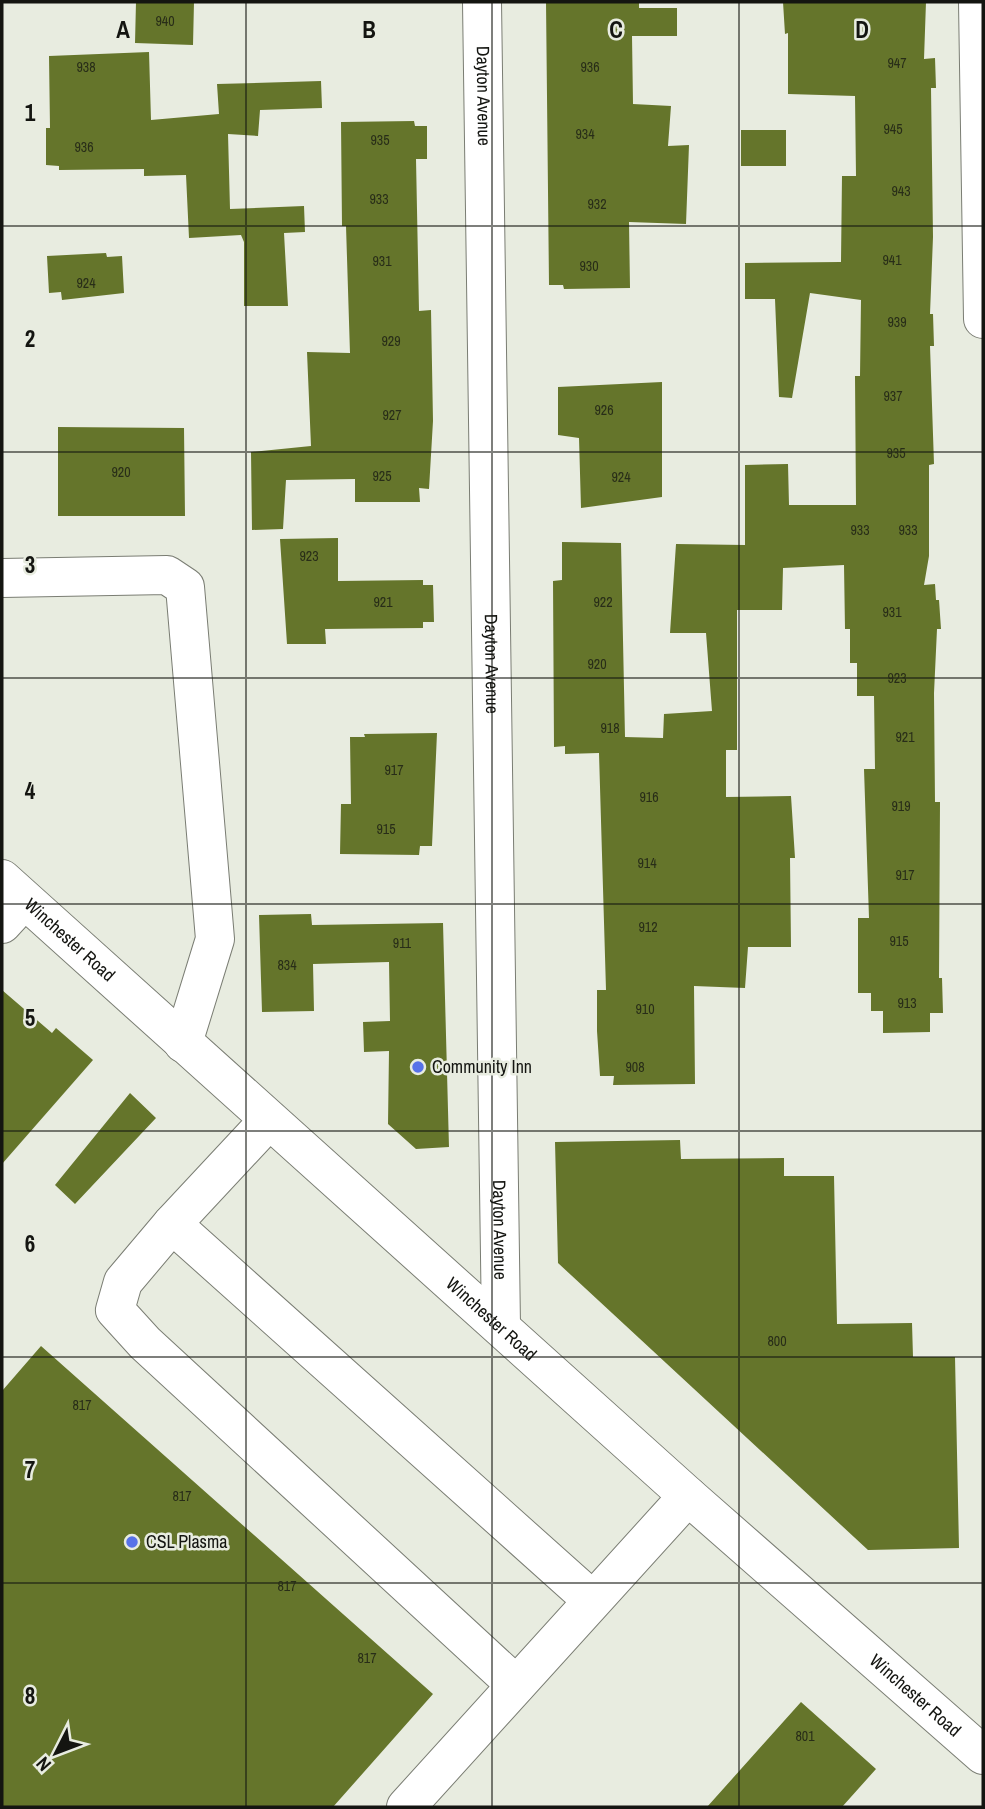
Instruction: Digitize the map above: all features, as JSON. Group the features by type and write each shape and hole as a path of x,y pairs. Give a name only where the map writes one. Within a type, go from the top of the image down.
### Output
{"street":[{"name":"Dayton Avenue","path":"482,2 501,1326"},
{"path":"978,2 983,319"},
{"path":"2,578 167,575 185,587 215,939 183,1043"},
{"name":"Winchester Road","path":"9,901 183,1043 688,1496 983,1755"},
{"path":"269,1120 172,1224 123,1282 115,1310 145,1343 516,1685"},
{"path":"172,1224 592,1601"},
{"path":"405,1807 688,1496"}],"building":[{"path":"136,2 194,2 193,45 135,43"},
{"path":"546,2 639,2 639,8 677,8 677,36 632,36 633,104 671,106 668,146 689,145 686,224 629,222 630,288 564,289 563,285 549,285"},
{"path":"783,2 926,2 924,59 935,58 936,88 931,88 933,237 930,314 933,314 934,346 930,346 934,464 929,465 929,556 924,585 935,584 941,629 937,629 934,693 935,802 940,802 939,978 942,978 943,1013 930,1013 930,1032 883,1033 883,1011 871,1011 871,993 858,993 858,918 869,918 864,769 875,769 874,696 857,696 857,663 850,663 850,629 845,629 844,565 783,568 782,610 737,610 737,750 726,750 726,797 791,796 795,858 790,858 791,947 748,947 745,988 694,986 695,1084 613,1085 614,1076 600,1076 597,1031 597,990 606,990 599,753 565,754 565,746 554,747 553,581 562,580 562,542 621,543 625,737 663,738 664,714 712,711 706,633 670,633 676,544 745,545 745,465 788,464 789,505 856,505 855,376 860,376 861,300 810,293 792,398 779,397 775,299 745,299 745,263 841,262 842,176 856,176 855,96 788,94 788,33 785,34"},
{"path":"149,52 151,120 219,114 217,84 321,81 322,108 260,110 258,136 228,134 230,209 304,206 305,232 284,233 288,306 244,306 244,242 241,235 189,238 186,175 144,176 144,169 59,170 59,166 46,165 46,128 50,128 49,56"},
{"path":"414,121 415,126 427,126 427,159 416,159 419,311 431,310 433,421 429,489 419,488 420,502 355,502 355,479 286,480 283,529 252,530 251,452 311,446 307,352 350,353 346,226 342,226 341,122"},
{"path":"741,130 786,130 786,166 741,166"},
{"path":"106,253 107,257 122,256 124,293 62,300 61,292 49,293 47,256"},
{"path":"662,382 662,497 581,508 579,438 558,435 558,387"},
{"path":"58,427 184,428 185,516 58,516"},
{"path":"338,538 338,581 423,580 423,585 433,585 434,622 423,622 423,628 325,629 326,644 287,644 280,539"},
{"path":"437,733 432,846 420,846 419,855 340,854 341,804 351,804 350,737 365,737 364,734"},
{"path":"311,914 312,925 443,923 449,1147 416,1149 388,1124 389,1051 364,1052 363,1022 390,1021 389,962 313,964 314,1011 262,1012 259,915"},
{"path":"2,990 52,1033 56,1028 93,1060 2,1164"},
{"path":"130,1093 156,1118 75,1204 55,1185"},
{"path":"680,1140 681,1159 784,1158 784,1176 834,1176 837,1324 912,1323 913,1357 955,1357 959,1548 868,1550 558,1263 555,1142"},
{"name":"CSL Plasma","path":"41,1346 433,1694 333,1807 2,1807 2,1391"},
{"path":"801,1702 876,1769 842,1807 707,1807"}],"place":[{"name":"Community Inn","path":"418,1067"},
{"name":"CSL Plasma","path":"132,1542"}]}
